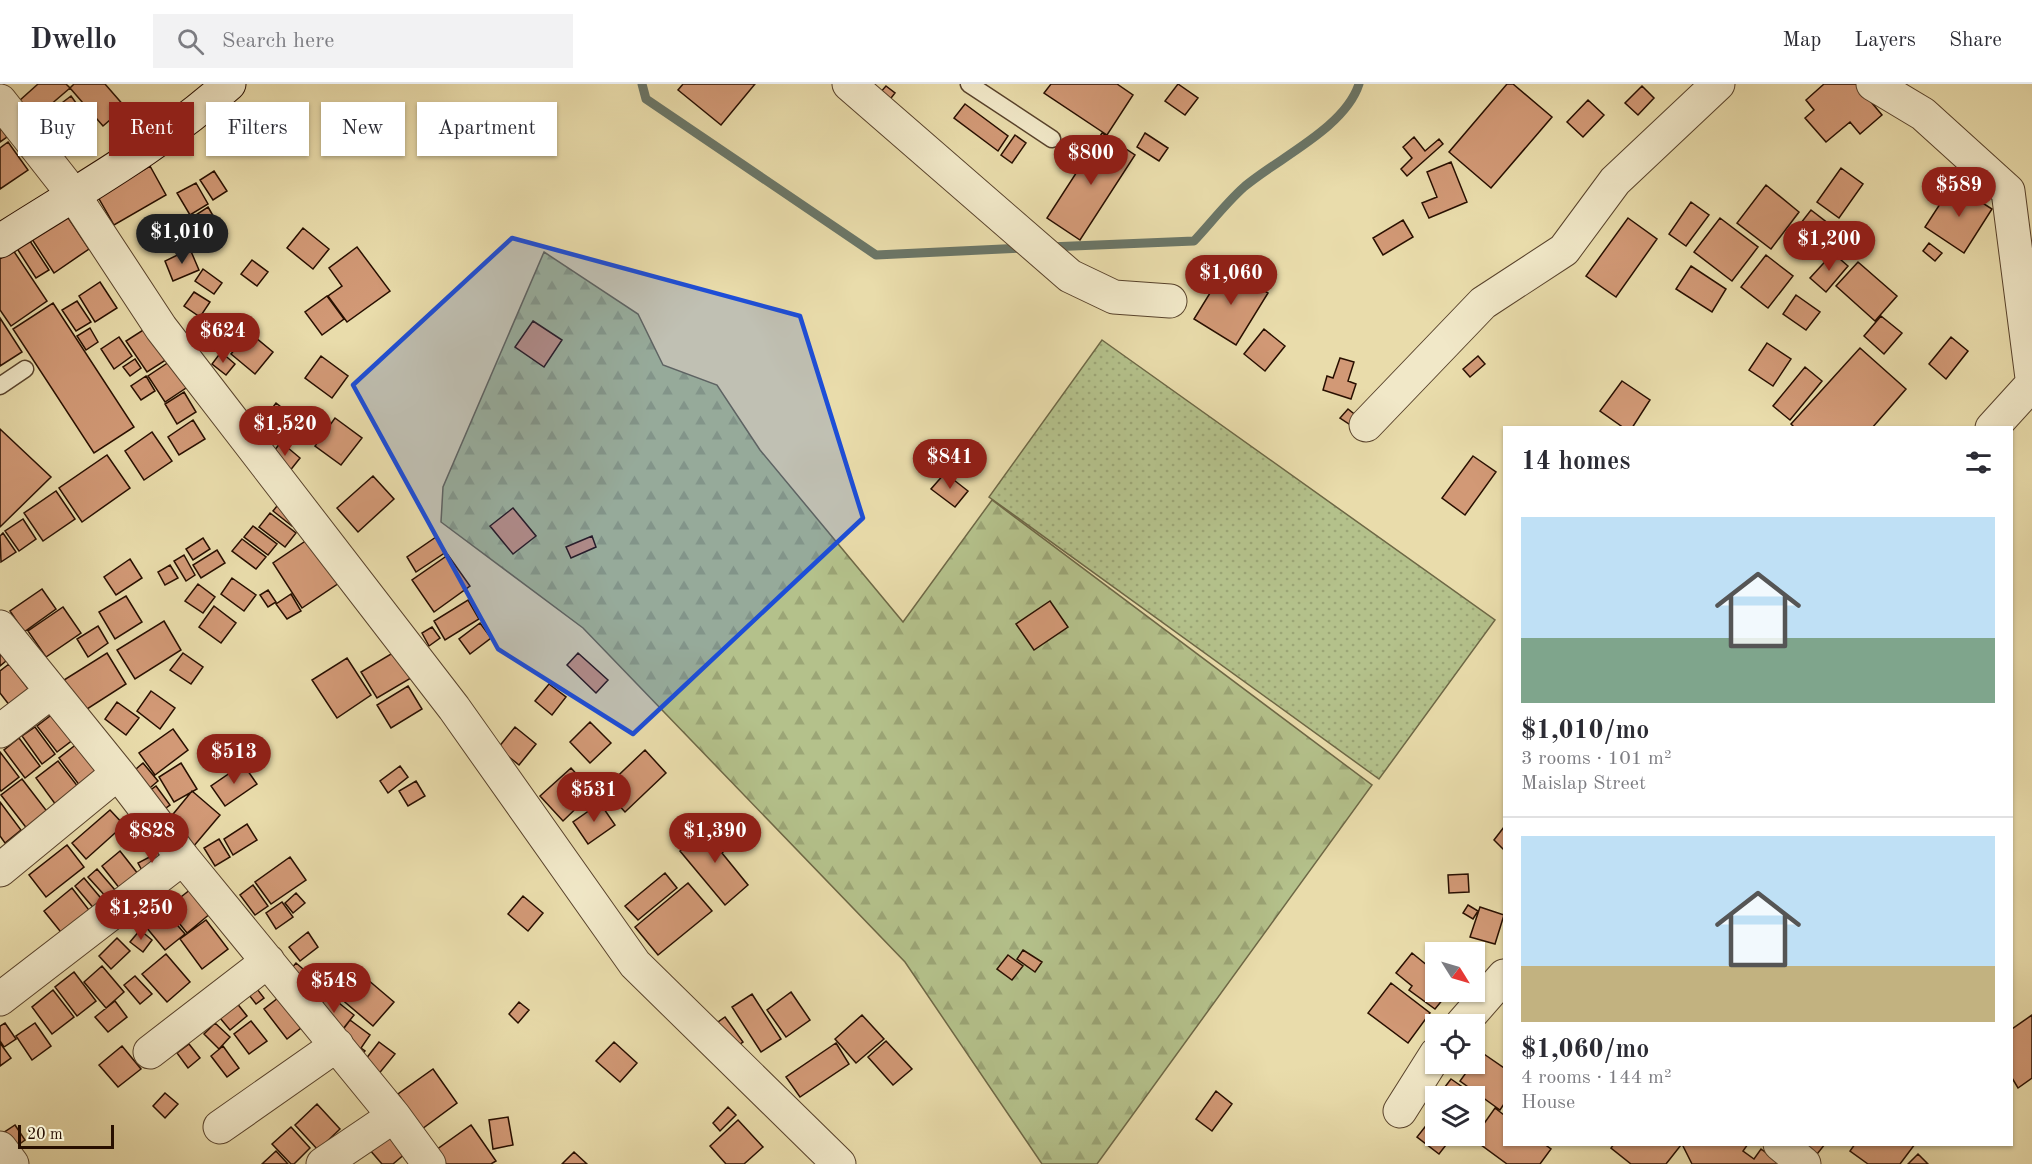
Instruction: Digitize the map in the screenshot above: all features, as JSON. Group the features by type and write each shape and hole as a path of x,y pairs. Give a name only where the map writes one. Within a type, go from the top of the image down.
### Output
{"street":[{"path":"0,241 153,144 229,84"},
{"path":"849,84 1071,276 1114,297 1170,301"},
{"path":"1366,425 1483,303 1564,250 1615,181 1719,84"},
{"path":"1873,84 1923,114 2008,191 2032,378"},
{"path":"0,101 73,194 160,328 454,708 635,964 839,1164"},
{"path":"1994,426 2032,384"},
{"path":"0,627 118,773 183,858 394,1116 429,1164"},
{"path":"0,731 51,692"},
{"path":"0,870 118,773"},
{"path":"0,999 183,858"},
{"path":"150,1052 268,961"},
{"path":"1471,1014 1503,977"},
{"path":"220,1127 337,1045"},
{"path":"1400,1111 1425,1071"},
{"path":"322,1164 394,1116"},
{"path":"1782,1146 1804,1164"},
{"path":"0,1148 12,1164"}],"lane":[{"path":"969,84 1052,139"},
{"path":"0,386 26,369"}],"highlighted area":[{"path":"512,238 800,316 863,518 633,734 498,649 353,385"}],"green space":[{"path":"544,252 638,314 663,365 717,385 760,450 903,622 992,500 1372,785 1097,1164 1042,1164 905,962 583,628 441,522 443,487"},
{"path":"1102,340 1495,620 1379,779 989,497"}],"building":[{"path":"38,84 66,84 70,88 54,102 19,101"},
{"path":"74,84 105,84 121,102 109,102 109,121 103,126 97,119 97,102 82,102 70,88"},
{"path":"683,84 755,84 721,125 678,90"},
{"path":"1051,84 1117,84 1133,95 1107,135 1044,93"},
{"path":"1178,84 1198,98 1185,115 1165,101"},
{"path":"1507,84 1513,84 1552,117 1491,188 1449,152"},
{"path":"1824,84 1856,84 1882,115 1860,134 1850,122 1826,142 1805,118 1814,110 1806,100"},
{"path":"886,86 895,93 888,102 878,95"},
{"path":"1642,86 1654,98 1638,115 1625,103"},
{"path":"71,96 75,102 63,102"},
{"path":"1588,100 1604,115 1583,137 1567,122"},
{"path":"965,104 1008,136 998,151 954,118"},
{"path":"0,127 7,137 0,142"},
{"path":"1102,133 1135,155 1080,240 1047,218"},
{"path":"1145,133 1168,148 1159,161 1137,147"},
{"path":"1015,135 1026,143 1012,163 1001,155"},
{"path":"1414,137 1425,151 1439,139 1443,144 1407,176 1401,169 1412,158 1403,147"},
{"path":"8,142 28,170 0,189 0,148"},
{"path":"1451,162 1467,202 1429,218 1422,203 1437,197 1427,172"},
{"path":"150,166 166,195 114,225 98,197"},
{"path":"1841,168 1863,184 1839,218 1817,202"},
{"path":"214,171 227,191 213,200 200,180"},
{"path":"196,183 208,204 190,215 177,193"},
{"path":"1953,184 1992,209 1964,253 1925,227"},
{"path":"1766,185 1799,212 1771,249 1737,223"},
{"path":"1691,202 1709,215 1686,246 1669,234"},
{"path":"208,207 219,226 196,240 185,222"},
{"path":"63,210 89,249 54,273 28,233"},
{"path":"1811,210 1829,224 1808,251 1790,237"},
{"path":"1628,218 1657,239 1616,297 1586,276"},
{"path":"1720,218 1758,247 1732,281 1694,252"},
{"path":"1403,220 1413,237 1383,255 1373,238"},
{"path":"303,228 329,249 313,269 287,248"},
{"path":"28,238 49,270 36,278 16,247"},
{"path":"1929,243 1942,253 1935,261 1923,251"},
{"path":"357,247 390,291 347,322 328,296 342,286 329,268"},
{"path":"190,249 199,270 173,281 165,261"},
{"path":"13,250 47,301 11,326 0,310 0,259"},
{"path":"1833,253 1848,266 1826,292 1810,278"},
{"path":"1766,255 1793,276 1768,308 1741,287"},
{"path":"252,260 268,272 257,286 241,274"},
{"path":"1858,262 1897,296 1875,321 1836,286"},
{"path":"1691,266 1726,289 1712,312 1676,289"},
{"path":"1226,267 1268,293 1236,345 1194,319"},
{"path":"203,269 222,283 214,294 195,281"},
{"path":"100,282 117,308 95,322 79,296"},
{"path":"194,292 210,302 200,317 184,306"},
{"path":"1796,295 1820,312 1806,330 1783,314"},
{"path":"327,296 344,319 322,335 305,312"},
{"path":"77,301 91,322 76,331 62,310"},
{"path":"53,303 134,427 94,453 13,329"},
{"path":"1881,316 1902,333 1884,354 1864,336"},
{"path":"0,318 22,352 0,366"},
{"path":"533,321 562,340 544,367 515,347"},
{"path":"151,325 172,356 147,372 126,341"},
{"path":"90,328 98,342 86,350 77,336"},
{"path":"1264,329 1285,346 1265,371 1244,354"},
{"path":"249,332 273,352 255,374 231,354"},
{"path":"119,337 132,356 114,369 101,349"},
{"path":"1951,337 1968,351 1946,379 1929,364"},
{"path":"1767,343 1791,359 1773,386 1749,370"},
{"path":"1860,348 1906,389 1874,426 1793,426 1791,424"},
{"path":"221,352 235,364 226,375 212,364"},
{"path":"321,356 348,376 332,398 305,378"},
{"path":"1478,356 1485,364 1470,377 1463,369"},
{"path":"1340,358 1354,362 1348,381 1356,384 1351,399 1323,390 1327,376 1333,378"},
{"path":"135,359 141,368 130,376 123,367"},
{"path":"172,360 189,386 165,402 148,376"},
{"path":"1805,367 1822,381 1790,420 1773,406"},
{"path":"146,376 155,391 141,400 131,386"},
{"path":"1622,381 1650,400 1633,426 1621,426 1600,411"},
{"path":"184,392 196,412 177,424 165,404"},
{"path":"276,403 290,414 278,430 264,419"},
{"path":"1348,409 1358,417 1352,426 1340,418"},
{"path":"251,418 275,435 266,447"},
{"path":"335,418 362,438 341,465 315,446"},
{"path":"193,420 205,439 179,455 168,437"},
{"path":"287,426 298,435 290,446 279,437"},
{"path":"0,429 51,477 0,527"},
{"path":"152,432 172,461 144,480 125,451"},
{"path":"281,442 300,458 289,472 270,456"},
{"path":"107,455 130,488 82,522 59,488"},
{"path":"1473,456 1496,472 1465,515 1442,498"},
{"path":"945,473 968,491 955,507 931,489"},
{"path":"373,476 394,499 358,532 337,508"},
{"path":"56,491 75,519 43,541 24,513"},
{"path":"281,501 300,516 292,526 273,511"},
{"path":"513,508 536,536 513,554 490,526"},
{"path":"270,513 296,533 285,547 259,527"},
{"path":"23,519 36,539 19,551 5,531"},
{"path":"253,526 277,544 268,555 244,537"},
{"path":"3,533 16,552 1,562 0,536"},
{"path":"592,536 596,547 571,558 566,547"},
{"path":"436,537 446,552 416,572 407,557"},
{"path":"203,538 210,549 193,560 186,549"},
{"path":"310,538 339,583 302,608 273,563"},
{"path":"242,539 266,557 256,569 232,551"},
{"path":"217,550 225,563 201,578 193,565"},
{"path":"184,555 195,575 186,581 174,561"},
{"path":"448,555 470,586 434,612 412,580"},
{"path":"130,559 142,578 116,595 104,577"},
{"path":"170,565 178,578 165,585 158,572"},
{"path":"232,578 256,595 244,611 221,594"},
{"path":"198,584 215,597 203,613 185,601"},
{"path":"42,589 56,609 24,632 10,611"},
{"path":"268,590 276,602 268,607 260,595"},
{"path":"291,594 301,611 287,619 276,604"},
{"path":"126,596 142,622 115,639 99,612"},
{"path":"468,600 479,619 445,640 434,621"},
{"path":"1050,601 1068,627 1034,650 1016,624"},
{"path":"214,606 236,623 221,643 199,627"},
{"path":"63,607 81,633 46,657 28,631"},
{"path":"164,621 181,650 135,679 117,650"},
{"path":"480,623 491,638 470,654 459,639"},
{"path":"98,626 108,643 88,657 77,639"},
{"path":"432,627 440,638 429,646 422,633"},
{"path":"396,651 411,678 377,698 361,672"},
{"path":"0,653 6,661 0,666"},
{"path":"107,653 126,684 84,711 64,680"},
{"path":"183,653 203,667 191,684 170,670"},
{"path":"578,653 608,680 596,693 567,665"},
{"path":"347,658 371,695 337,718 312,680"},
{"path":"9,664 30,691 10,706 0,693 0,671"},
{"path":"549,684 566,697 552,715 535,701"},
{"path":"408,686 422,709 391,728 377,705"},
{"path":"151,691 175,708 160,729 137,711"},
{"path":"117,702 139,718 126,735 105,719"},
{"path":"54,713 74,739 57,752 37,726"},
{"path":"590,722 611,743 590,763 570,742"},
{"path":"35,727 55,754 42,764 22,736"},
{"path":"515,727 536,744 519,765 498,748"},
{"path":"173,729 188,750 155,775 139,753"},
{"path":"19,738 40,766 25,778 4,750"},
{"path":"78,743 102,774 83,790 59,758"},
{"path":"645,750 666,773 625,812 604,789"},
{"path":"0,752 19,777 1,791 0,789"},
{"path":"58,761 79,788 56,805 36,778"},
{"path":"143,763 158,781 144,793 129,775"},
{"path":"181,763 197,789 174,802 159,777"},
{"path":"243,764 257,784 225,806 211,786"},
{"path":"400,766 408,777 388,793 380,781"},
{"path":"571,768 593,792 563,821 540,796"},
{"path":"22,779 49,814 28,830 1,795"},
{"path":"416,781 425,796 408,806 399,791"},
{"path":"156,786 170,805 159,813 145,794"},
{"path":"192,791 220,815 193,847 165,824"},
{"path":"0,802 21,830 5,843 0,836"},
{"path":"600,803 615,825 588,844 573,822"},
{"path":"110,810 124,825 86,859 72,843"},
{"path":"247,824 257,840 233,855 224,839"},
{"path":"716,824 732,844 722,853 748,885 725,905 680,851"},
{"path":"1503,828 1503,849 1494,840"},
{"path":"219,839 230,857 215,866 204,848"},
{"path":"67,845 84,867 46,897 29,875"},
{"path":"120,851 142,879 124,894 102,866"},
{"path":"159,852 166,865 145,876 138,863"},
{"path":"290,857 306,880 271,904 255,882"},
{"path":"97,869 115,890 107,898 88,877"},
{"path":"665,873 677,888 638,920 625,906"},
{"path":"1468,874 1469,892 1449,893 1448,875"},
{"path":"84,878 105,903 96,911 75,886"},
{"path":"688,883 712,911 658,955 635,927"},
{"path":"253,885 268,906 255,915 240,895"},
{"path":"72,888 92,914 64,936 44,911"},
{"path":"191,889 211,913 187,933 167,908"},
{"path":"296,893 305,903 293,913 285,903"},
{"path":"523,896 543,913 528,931 508,914"},
{"path":"282,902 293,917 276,929 266,913"},
{"path":"1468,905 1478,911 1473,919 1463,913"},
{"path":"1480,907 1503,915 1495,944 1470,937"},
{"path":"165,911 185,934 165,950 146,927"},
{"path":"206,920 228,949 202,969 180,939"},
{"path":"140,930 152,940 143,952 130,942"},
{"path":"308,932 318,947 300,961 289,947"},
{"path":"117,938 130,951 111,969 99,956"},
{"path":"1023,950 1042,962 1035,972 1017,959"},
{"path":"1412,953 1425,964 1425,1002 1409,990 1412,986 1396,973"},
{"path":"166,954 190,982 167,1002 142,974"},
{"path":"1008,955 1023,966 1012,980 997,969"},
{"path":"296,963 317,981 305,996 284,977"},
{"path":"102,966 124,992 106,1008 84,982"},
{"path":"354,968 394,1002 373,1026 333,992"},
{"path":"74,972 96,1001 77,1016 55,987"},
{"path":"135,976 152,994 140,1004 124,985"},
{"path":"250,980 264,998 256,1004 242,986"},
{"path":"1391,983 1430,1013 1425,1014 1425,1020 1408,1043 1368,1013"},
{"path":"53,990 74,1017 52,1034 32,1007"},
{"path":"791,992 810,1020 786,1037 767,1010"},
{"path":"752,994 781,1039 761,1052 732,1007"},
{"path":"329,995 354,1015 339,1034 313,1014"},
{"path":"232,997 247,1016 230,1030 215,1012"},
{"path":"278,998 301,1028 287,1039 264,1009"},
{"path":"115,1001 127,1017 108,1032 95,1017"},
{"path":"519,1002 529,1010 518,1023 509,1014"},
{"path":"1425,1002 1441,1002 1435,1009"},
{"path":"862,1015 884,1039 856,1063 835,1039"},
{"path":"2032,1015 2032,1078 2018,1088 2013,1080 2013,1028"},
{"path":"725,1017 743,1042 728,1052 711,1027"},
{"path":"350,1020 370,1035 361,1048 365,1051 360,1057 336,1039"},
{"path":"251,1021 267,1041 249,1054 234,1034"},
{"path":"5,1023 16,1039 4,1047 0,1041 0,1026"},
{"path":"35,1023 51,1046 32,1060 16,1036"},
{"path":"215,1023 230,1037 219,1049 204,1034"},
{"path":"886,1041 912,1069 893,1085 868,1057"},
{"path":"379,1042 395,1054 377,1076 362,1064"},
{"path":"614,1042 637,1063 620,1082 596,1061"},
{"path":"0,1043 11,1058 0,1066"},
{"path":"836,1043 849,1064 800,1097 786,1077"},
{"path":"189,1044 200,1058 188,1068 177,1053"},
{"path":"122,1046 141,1069 118,1087 99,1065"},
{"path":"223,1046 239,1068 227,1077 211,1056"},
{"path":"1485,1055 1503,1067 1503,1106 1500,1110 1485,1099 1485,1086 1467,1086 1460,1081 1465,1074 1485,1074"},
{"path":"433,1069 457,1103 422,1129 398,1094"},
{"path":"1451,1079 1461,1086 1446,1086"},
{"path":"1216,1091 1232,1104 1212,1131 1196,1119"},
{"path":"165,1093 178,1104 165,1118 153,1106"},
{"path":"317,1104 340,1129 318,1150 295,1125"},
{"path":"728,1107 736,1115 720,1131 713,1123"},
{"path":"1495,1108 1503,1114 1503,1146 1547,1146 1551,1149 1540,1164 1507,1164 1483,1146 1485,1146 1485,1122"},
{"path":"508,1117 513,1145 493,1149 489,1120"},
{"path":"738,1120 763,1147 744,1164 726,1164 710,1146"},
{"path":"15,1125 25,1140 8,1152 0,1135"},
{"path":"471,1125 496,1161 491,1164 446,1164 436,1150"},
{"path":"383,1126 406,1153 393,1164 382,1164 363,1142"},
{"path":"291,1127 310,1148 294,1164 291,1164 272,1144"},
{"path":"1425,1127 1425,1143 1417,1137"},
{"path":"1429,1146 1445,1146 1439,1154"},
{"path":"1612,1146 1680,1146 1666,1164 1631,1164 1611,1148"},
{"path":"1683,1146 1747,1146 1743,1151 1754,1159 1761,1149 1781,1164 1692,1164"},
{"path":"1800,1146 1823,1146 1814,1158"},
{"path":"1854,1146 1914,1146 1900,1164 1868,1164 1850,1151"},
{"path":"276,1151 288,1164 262,1164"},
{"path":"574,1152 587,1164 562,1164"},
{"path":"1918,1154 1928,1164 1908,1164"}],"waterway":[{"path":"642,84 646,99 876,255 1024,248"},
{"path":"1049,247 1194,241 1244,187 1309,141 1340,115 1359,84"}]}
